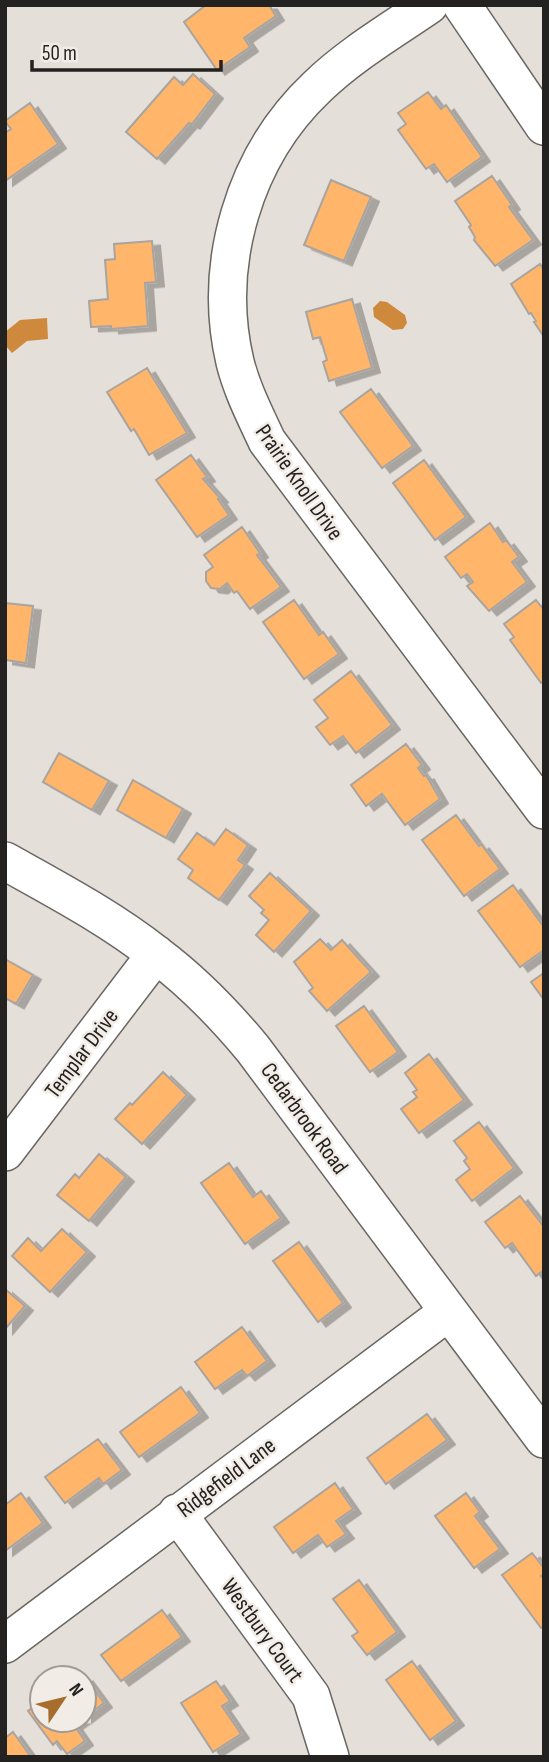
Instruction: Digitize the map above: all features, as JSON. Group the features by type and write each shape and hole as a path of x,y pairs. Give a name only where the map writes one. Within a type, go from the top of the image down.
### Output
{"street":[{"name":"Prairie Knoll Drive","path":"429,5 333,72 315,88 284,124 265,153 240,213 232,245 227,298 229,329 235,362 247,400 267,441 544,810"},
{"path":"462,5 544,126"},
{"name":"Cedarbrook Road","path":"5,861 90,909 156,954 229,1019 544,1439"},
{"name":"Templar Drive","path":"5,1152 156,954"},
{"name":"Ridgefield Lane","path":"5,1644 448,1312"},
{"name":"Westbury Court","path":"177,1513 311,1696 330,1757"}],"shaded area":[{"path":"380,301 387,302 405,315 407,323 403,329 393,330 374,317 373,308"},
{"path":"47,318 48,339 27,341 12,353 5,345 5,332 20,320"}],"building":[{"path":"206,5 269,5 276,16 244,38 250,47 217,70 184,22"},
{"path":"193,74 215,94 192,124 189,123 157,159 126,132 174,77 183,85"},
{"path":"428,92 441,109 446,105 482,157 447,182 434,164 426,169 398,130 406,124 398,113"},
{"path":"30,103 58,144 5,181 5,133 11,129 5,121"},
{"path":"492,176 512,205 509,207 533,240 495,266 474,240 469,227 471,225 455,201"},
{"path":"331,180 371,197 344,261 304,245"},
{"path":"152,241 156,282 145,283 148,326 111,329 111,326 91,327 89,301 108,299 105,260 115,259 114,244"},
{"path":"540,264 544,270 544,337 511,284"},
{"path":"352,299 372,368 329,381 323,362 327,360 320,337 313,339 306,312"},
{"path":"147,368 187,433 149,455 107,392"},
{"path":"371,389 413,446 382,468 340,412"},
{"path":"191,455 207,477 203,479 220,498 218,499 229,515 197,537 156,480"},
{"path":"424,460 466,517 435,540 393,483"},
{"path":"490,523 503,542 506,540 519,557 512,562 527,582 489,611 467,586 473,582 467,574 461,578 445,557"},
{"path":"242,527 260,553 257,555 281,587 250,609 237,591 234,593 227,583 220,589 211,588 206,581 206,572 213,567 204,555"},
{"path":"294,600 319,635 323,632 339,654 304,679 263,622"},
{"path":"536,600 544,610 544,681 541,683 510,640 514,637 504,624"},
{"path":"5,603 33,606 26,663 5,660"},
{"path":"351,671 392,725 356,753 343,736 330,745 316,727 328,718 314,700"},
{"path":"406,744 422,765 418,768 426,775 440,799 405,825 382,794 366,806 351,785"},
{"path":"59,753 109,781 92,810 43,782"},
{"path":"133,780 183,809 166,838 117,810"},
{"path":"456,815 500,869 464,896 422,840"},
{"path":"226,829 248,845 238,860 245,865 219,900 188,878 193,870 178,859 197,833 214,845"},
{"path":"270,873 311,911 274,952 256,935 269,920 261,913 264,910 249,896"},
{"path":"513,885 544,927 544,950 520,967 478,911"},
{"path":"320,939 331,950 342,940 371,972 327,1011 309,991 313,988 294,962"},
{"path":"5,959 33,975 16,1004 5,998"},
{"path":"544,973 544,1000 531,982"},
{"path":"364,1006 398,1052 370,1072 336,1026"},
{"path":"429,1054 464,1100 419,1133 401,1109 417,1097 413,1092 417,1090 405,1073"},
{"path":"163,1072 187,1095 142,1144 115,1119"},
{"path":"479,1122 514,1168 472,1201 456,1180 470,1169 464,1161 467,1158 454,1141"},
{"path":"99,1154 126,1177 89,1221 57,1195 75,1174 79,1178"},
{"path":"229,1163 253,1197 261,1191 281,1218 245,1244 201,1183"},
{"path":"520,1196 544,1227 544,1270 536,1276 512,1243 505,1248 485,1222"},
{"path":"62,1229 87,1252 50,1292 12,1256 28,1238 41,1251"},
{"path":"299,1242 343,1303 318,1322 273,1261"},
{"path":"5,1289 25,1306 5,1329"},
{"path":"242,1327 267,1361 247,1376 242,1370 215,1389 195,1362"},
{"path":"181,1387 200,1413 139,1457 120,1432"},
{"path":"427,1414 447,1440 386,1484 367,1458"},
{"path":"98,1439 122,1470 103,1484 99,1478 65,1503 45,1477"},
{"path":"335,1483 353,1509 336,1521 346,1534 327,1547 318,1535 293,1553 274,1527"},
{"path":"21,1493 43,1523 5,1551 5,1505"},
{"path":"466,1493 480,1512 475,1516 500,1549 474,1568 435,1516"},
{"path":"532,1553 544,1568 544,1574 541,1576 544,1579 544,1626 541,1628 502,1575"},
{"path":"359,1580 397,1632 367,1655 352,1636 358,1632 333,1599"},
{"path":"162,1610 182,1637 121,1681 101,1655"},
{"path":"412,1661 456,1721 430,1740 386,1680"},
{"path":"216,1681 230,1701 222,1706 241,1734 213,1752 181,1703"},
{"path":"98,1695 104,1703 98,1708"},
{"path":"13,1732 31,1757 5,1757 5,1738"},
{"path":"45,1734 80,1734 85,1741 67,1754 57,1741 53,1745"}]}
